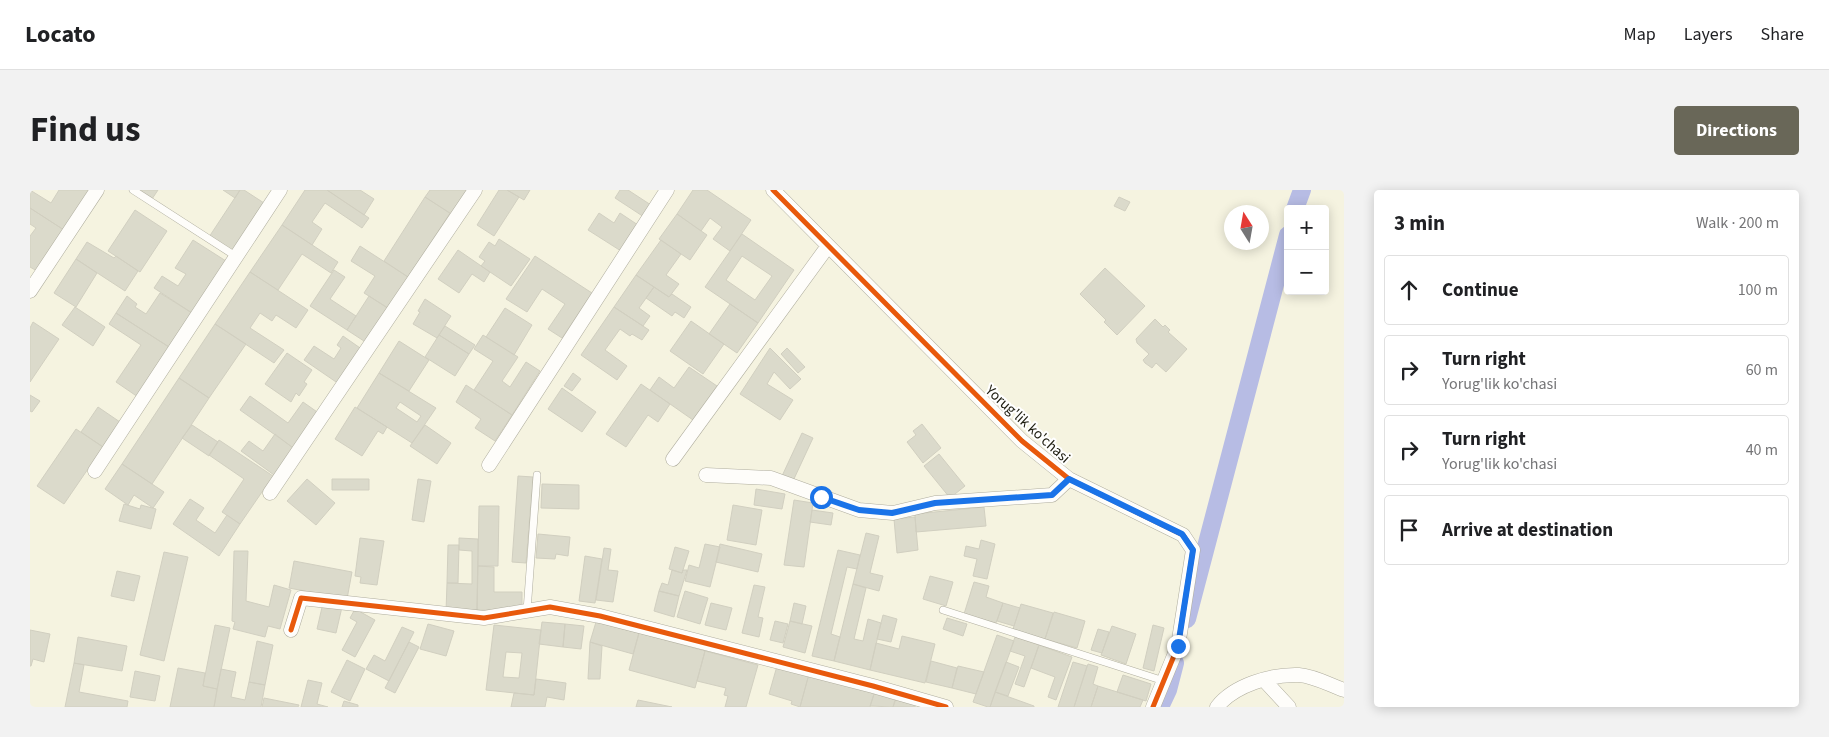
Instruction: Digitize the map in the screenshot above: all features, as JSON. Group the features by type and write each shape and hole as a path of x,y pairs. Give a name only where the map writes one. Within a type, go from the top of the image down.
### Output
{"street":[{"path":"30,291 97,190"},
{"path":"95,471 280,190"},
{"path":"270,493 475,190"},
{"path":"489,465 667,190"},
{"name":"Yorug'lik ko'chasi","path":"774,190 1022,440 1069,479 1182,534 1193,550 1178,646 1152,707"},
{"path":"673,459 828,246"},
{"path":"706,476 771,478 859,510 892,513 935,503 1052,495 1069,479"},
{"path":"292,630 301,598 484,618 550,608 600,616 873,686 946,707"},
{"path":"1217,707 1234,692 1280,676 1301,675 1344,690"},
{"path":"1264,680 1289,707"}],"lane":[{"path":"133,190 237,257"},
{"path":"527,612 537,475"},
{"path":"944,610 1164,681"}],"building":[{"path":"30,190 51,203 59,190 90,190 64,230 30,208"},
{"path":"139,190 158,190 152,199"},
{"path":"223,190 240,190 235,198"},
{"path":"240,190 244,190 264,203 232,252 209,237"},
{"path":"305,190 327,190 369,218 362,228 325,203 312,222 322,229 312,245 282,225"},
{"path":"327,190 360,190 374,199 364,215"},
{"path":"430,190 467,190 451,214 425,197"},
{"path":"499,190 507,190 519,197 494,236 477,225"},
{"path":"507,190 530,190 524,200"},
{"path":"620,190 628,190 651,205 644,217 615,198"},
{"path":"693,190 707,190 751,220 730,251 713,239 722,227 710,218 701,231 677,214"},
{"path":"425,197 450,213 408,277 384,261"},
{"path":"1119,197 1130,202 1125,211 1114,206"},
{"path":"30,208 64,230 37,271 30,267 30,236 36,228 30,224"},
{"path":"135,210 167,231 140,272 108,251"},
{"path":"599,213 614,223 620,213 638,225 621,251 588,230"},
{"path":"677,214 707,235 690,260 659,239"},
{"path":"282,225 338,262 331,273 302,254 278,290 250,272"},
{"path":"742,234 794,270 758,323 705,287","holes":["742,256 772,276 755,300 726,280"]},
{"path":"499,239 530,259 511,286 481,266 485,261 479,257 489,242 495,246"},
{"path":"193,240 226,261 192,313 154,288 162,276 178,286 186,274 175,268"},
{"path":"661,240 681,254 666,275 679,284 669,297 636,275"},
{"path":"87,242 114,258 116,256 138,271 125,291 76,259"},
{"path":"360,246 408,277 388,308 364,293 375,276 351,261"},
{"path":"458,250 490,272 484,282 472,274 459,293 438,279"},
{"path":"535,256 592,293 562,338 548,329 565,304 542,289 527,312 506,299"},
{"path":"76,259 97,273 76,307 54,293"},
{"path":"1105,268 1145,306 1117,335 1104,322 1106,320 1080,294"},
{"path":"334,270 345,277 330,299 356,316 347,330 310,306"},
{"path":"250,272 308,310 296,328 276,315 272,321 260,313 250,328 284,350 274,363 215,324"},
{"path":"636,275 654,287 639,308 650,316 643,326 614,307"},
{"path":"654,287 669,297 672,294 691,307 684,318 675,312 672,316 646,298"},
{"path":"160,293 192,313 169,347 116,313 127,296 137,304 135,307 146,314"},
{"path":"369,296 389,309 367,343 347,330"},
{"path":"425,299 451,316 437,338 413,324"},
{"path":"730,304 758,323 737,353 709,334"},
{"path":"75,307 105,327 93,346 62,325"},
{"path":"614,307 649,330 642,340 632,334 630,336 620,329 605,350 627,366 617,380 581,355"},
{"path":"505,308 532,325 514,355 486,337"},
{"path":"116,313 169,347 138,397 116,382 141,345 109,324"},
{"path":"1155,319 1163,327 1165,325 1170,330 1168,332 1187,349 1166,372 1156,363 1152,368 1145,363 1143,360 1149,354 1137,343 1136,339"},
{"path":"691,321 724,344 703,374 670,351"},
{"path":"33,322 59,339 30,382 30,328"},
{"path":"215,324 246,344 209,398 179,378"},
{"path":"445,326 475,345 469,354 439,335"},
{"path":"439,335 469,354 455,376 425,357"},
{"path":"483,335 518,357 502,381 510,387 526,362 540,371 512,415 474,390 493,361 474,349"},
{"path":"343,336 363,350 339,384 304,360 314,346 334,359 341,348 337,345"},
{"path":"399,341 429,360 409,391 379,373"},
{"path":"770,348 801,379 790,389 774,372 767,384 793,400 780,420 740,394"},
{"path":"787,348 805,367 798,373 781,354"},
{"path":"287,353 312,370 304,382 307,384 299,396 296,393 291,402 265,384"},
{"path":"689,367 717,386 693,420 650,390 659,377 674,388"},
{"path":"379,373 436,408 412,443 357,408","holes":["400,402 421,416 417,422 396,408"]},
{"path":"573,373 581,379 572,391 564,386"},
{"path":"179,378 209,398 152,484 122,464"},
{"path":"641,384 670,404 658,422 648,415 626,447 606,434"},
{"path":"466,385 512,415 495,441 475,428 481,419 456,402"},
{"path":"562,388 596,412 582,432 548,409"},
{"path":"30,395 40,401 32,412 30,411"},
{"path":"250,396 288,423 303,402 320,414 295,449 240,410"},
{"path":"98,407 120,422 103,447 81,432"},
{"path":"355,407 387,427 383,434 378,431 362,456 335,439"},
{"path":"922,424 941,448 923,463 907,442 916,435 913,431"},
{"path":"192,425 218,442 209,456 182,438"},
{"path":"425,425 451,443 437,464 410,446"},
{"path":"76,429 103,447 64,504 37,486"},
{"path":"802,433 813,438 793,481 782,476"},
{"path":"275,434 293,448 274,475 241,451 249,441 263,451"},
{"path":"219,440 273,476 240,524 222,512 244,479 209,455"},
{"path":"939,454 965,486 950,498 924,466"},
{"path":"122,464 164,492 153,508 134,495 128,505 105,489"},
{"path":"518,476 533,477 526,563 512,562"},
{"path":"307,479 335,503 316,525 287,501"},
{"path":"332,479 369,479 369,490 332,490"},
{"path":"418,479 431,481 424,522 412,520"},
{"path":"542,484 579,485 579,509 541,508"},
{"path":"756,489 785,494 782,509 754,505"},
{"path":"190,499 204,508 196,520 215,533 227,515 240,524 219,556 173,524"},
{"path":"794,500 813,503 804,567 784,565"},
{"path":"124,504 140,509 141,505 156,509 151,529 119,521"},
{"path":"733,505 762,510 756,545 727,540"},
{"path":"479,506 499,506 498,566 478,566"},
{"path":"984,507 986,526 916,532 915,514"},
{"path":"812,510 833,513 831,525 810,522"},
{"path":"915,517 918,550 897,553 894,519"},
{"path":"866,533 879,536 870,573 883,576 879,591 853,584"},
{"path":"538,534 570,537 568,556 556,554 555,559 536,558"},
{"path":"360,538 384,541 377,585 360,583 361,577 355,576"},
{"path":"459,538 478,539 477,612 446,612 447,583 472,584 472,551 459,550"},
{"path":"981,540 995,544 987,579 973,576 977,559 964,556 966,546 979,549"},
{"path":"705,544 720,547 710,587 685,581 689,565 699,568"},
{"path":"720,544 762,554 758,572 716,562"},
{"path":"448,545 459,545 458,583 447,583"},
{"path":"675,547 689,551 682,573 669,569"},
{"path":"604,548 611,549 608,570 618,571 613,602 596,600"},
{"path":"838,550 860,555 857,569 847,567 831,634 840,637 834,661 812,656"},
{"path":"234,551 248,551 246,601 269,607 274,585 291,590 280,629 268,626 265,637 233,629 235,622 232,621"},
{"path":"164,552 188,557 164,661 140,655"},
{"path":"585,556 602,559 595,603 579,601"},
{"path":"294,561 352,572 347,599 289,588"},
{"path":"478,566 494,567 494,592 522,592 522,611 477,610"},
{"path":"672,570 682,573 683,570 687,570 679,596 659,591 662,583 668,585"},
{"path":"117,571 140,576 134,601 111,596"},
{"path":"930,576 953,582 946,606 923,599"},
{"path":"974,582 989,586 986,597 1003,603 996,623 964,614"},
{"path":"853,584 866,588 854,639 863,641 868,619 881,623 870,670 834,661"},
{"path":"754,585 765,587 758,617 763,618 759,637 742,633"},
{"path":"659,591 679,596 674,617 654,611"},
{"path":"685,591 708,598 700,624 677,617"},
{"path":"323,603 342,607 336,633 317,629"},
{"path":"711,603 732,608 726,630 705,625"},
{"path":"794,603 806,606 802,624 790,621"},
{"path":"1003,603 1020,608 1014,626 997,621"},
{"path":"1021,604 1053,613 1045,639 1013,629"},
{"path":"355,609 375,620 355,657 342,650 357,622 350,618"},
{"path":"1054,612 1085,621 1077,648 1045,639"},
{"path":"883,615 897,619 891,642 877,639"},
{"path":"947,618 967,624 963,636 943,629"},
{"path":"775,621 788,624 783,643 770,640"},
{"path":"790,621 812,626 805,653 783,647"},
{"path":"542,622 565,624 563,647 539,644"},
{"path":"596,622 639,633 633,654 590,642"},
{"path":"428,624 454,631 446,656 420,649"},
{"path":"565,624 584,626 581,649 563,647"},
{"path":"215,625 230,628 217,689 203,686"},
{"path":"494,625 541,630 534,695 486,690","holes":["506,652 522,653 519,678 503,677"]},
{"path":"1153,625 1164,628 1154,671 1143,668"},
{"path":"1112,626 1136,634 1126,664 1101,655"},
{"path":"402,627 414,632 389,681 366,669 374,655 385,661"},
{"path":"1098,629 1109,632 1102,653 1091,650"},
{"path":"30,630 50,634 44,662 33,659 31,666 30,666"},
{"path":"639,633 705,651 695,688 629,670"},
{"path":"997,635 1014,641 990,707 988,707 973,702"},
{"path":"902,636 935,644 925,683 870,670 876,643 899,649"},
{"path":"78,637 127,646 122,671 74,663"},
{"path":"1015,637 1039,645 1024,687 1015,684 1025,656 1010,651"},
{"path":"257,641 273,645 265,685 249,682"},
{"path":"409,642 419,647 395,693 385,688"},
{"path":"590,642 602,646 600,679 588,679"},
{"path":"1039,645 1072,657 1056,700 1048,697 1055,677 1031,668"},
{"path":"705,651 758,665 746,707 725,707 728,696 724,695 726,688 697,681"},
{"path":"347,660 365,669 350,701 331,692"},
{"path":"931,661 957,668 952,688 926,682"},
{"path":"1006,662 1019,667 1008,696 995,692"},
{"path":"1073,662 1087,666 1074,707 1058,707"},
{"path":"74,663 84,665 79,692 128,701 127,707 65,707"},
{"path":"1088,664 1098,667 1093,684 1098,686 1091,707 1074,707"},
{"path":"777,666 809,674 800,707 791,704 792,701 769,694"},
{"path":"958,666 984,672 976,694 952,688"},
{"path":"178,668 205,673 203,686 217,689 214,707 170,707"},
{"path":"221,669 236,672 231,697 245,700 249,682 265,685 261,707 214,707"},
{"path":"135,671 160,676 155,701 130,697"},
{"path":"809,674 875,691 870,707 800,707"},
{"path":"1123,675 1151,684 1146,701 1117,692"},
{"path":"536,679 566,683 564,700 547,697 545,707 511,707 514,693 534,695"},
{"path":"308,680 322,683 317,704 328,707 301,707"},
{"path":"1098,686 1143,700 1140,707 1091,707"},
{"path":"875,691 896,696 893,707 870,706"},
{"path":"995,692 1034,706 1034,707 990,707"},
{"path":"264,698 299,705 298,707 262,707"},
{"path":"896,699 916,704 915,707 893,707"},
{"path":"638,700 672,707 636,707"},
{"path":"344,701 358,705 358,707 342,707"}],"waterway":[{"path":"1296,205 1302,190"},
{"path":"1187,619 1284,250"},
{"path":"1160,707 1168,690 1175,663"}],"cycle path":[{"path":"773,190 1022,441 1069,479 1183,535 1193,550 1178,646 1153,707"},
{"path":"291,630 301,598 484,618 550,607 600,616 873,686 946,707"}],"route":[{"path":"821,497 859,510 892,513 935,503 1052,495 1069,479 1182,534 1193,550 1178,646"}]}
